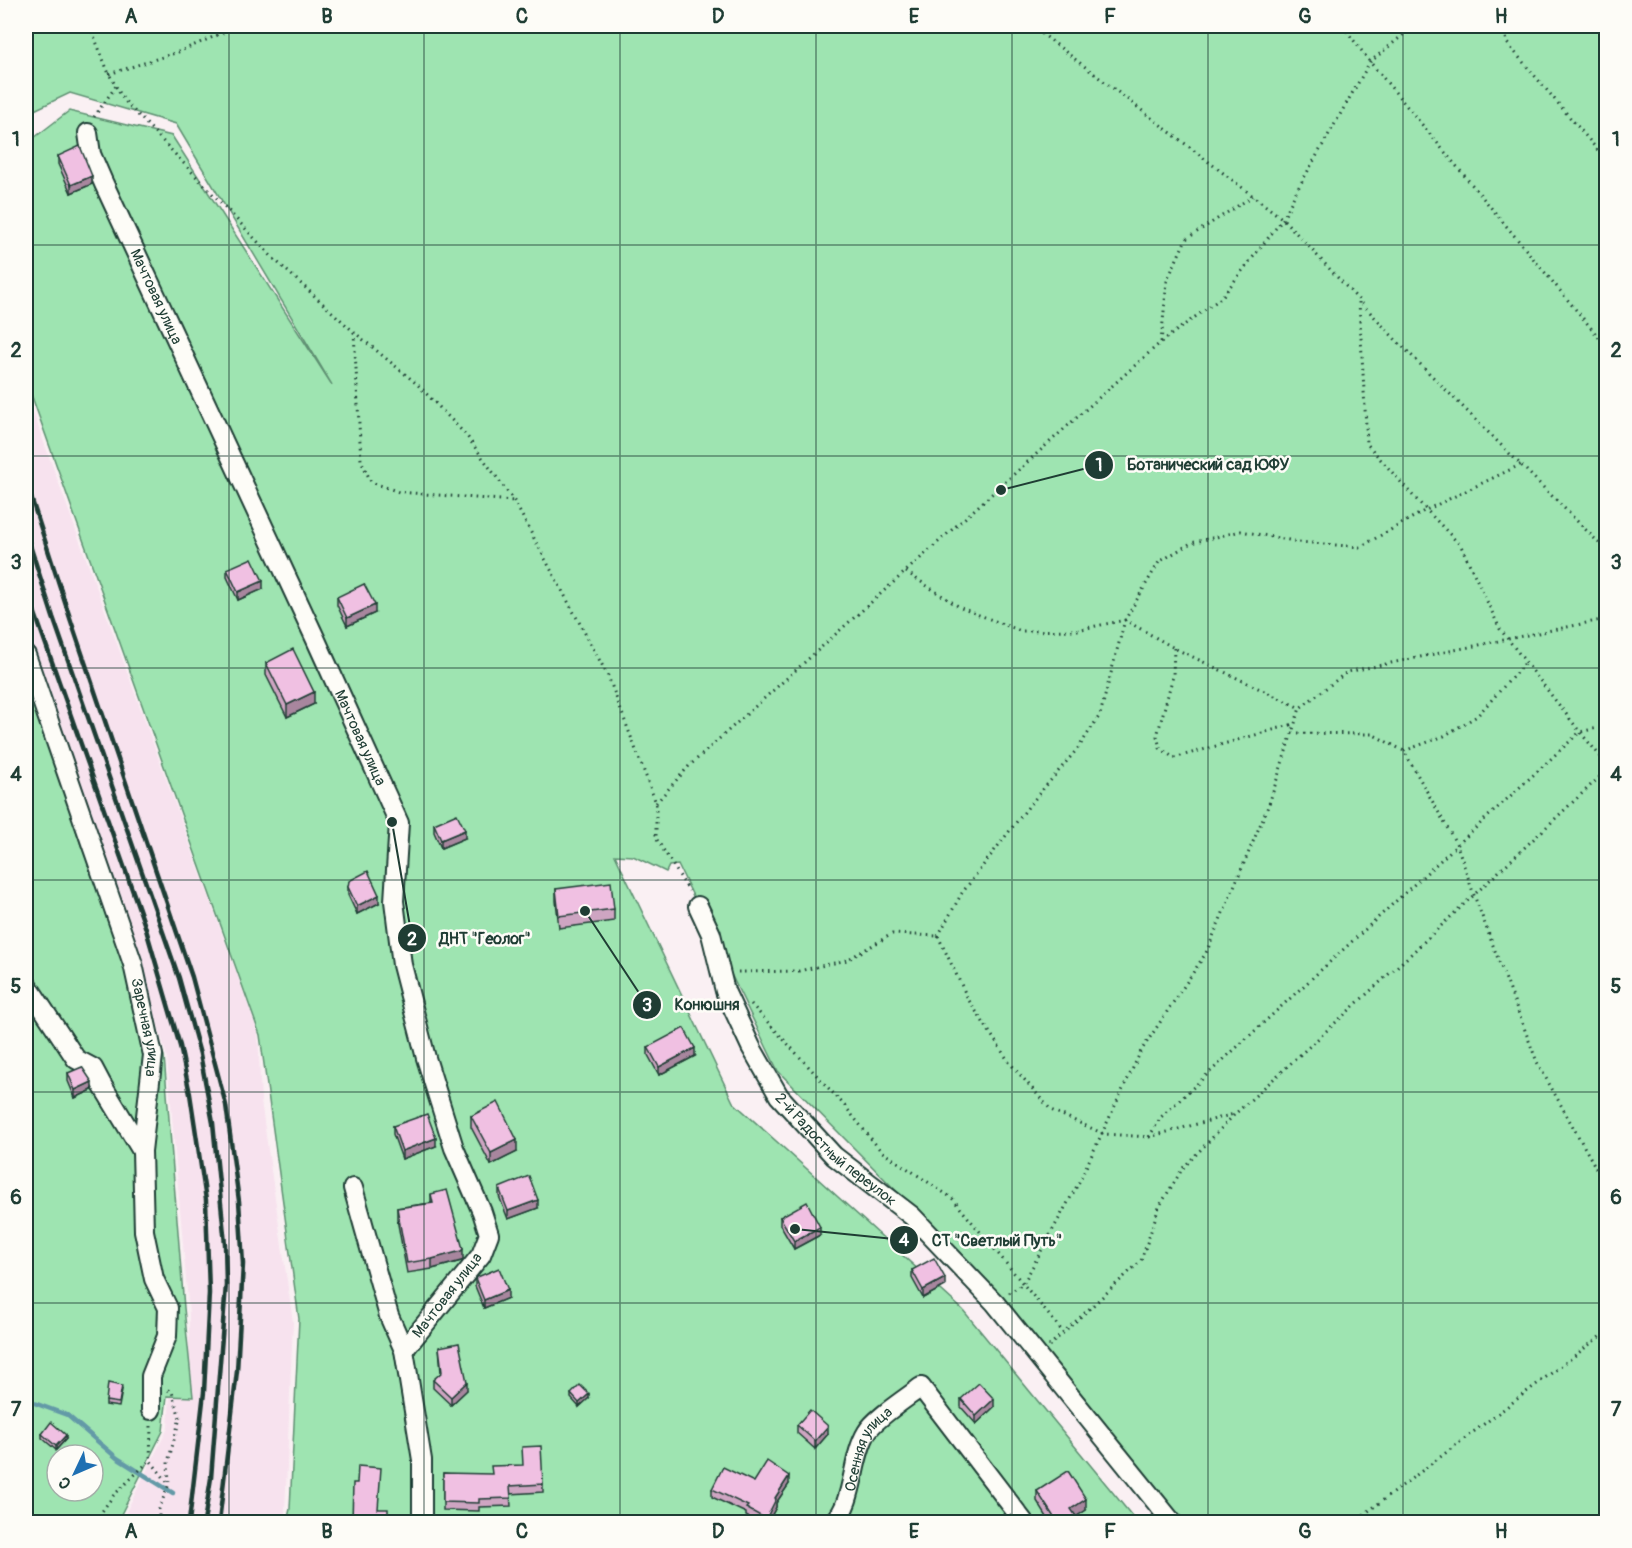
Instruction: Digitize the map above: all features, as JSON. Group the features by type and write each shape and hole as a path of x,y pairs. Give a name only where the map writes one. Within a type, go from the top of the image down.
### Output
{"street":[{"name":"Мачтовая улица","path":"88,133 91,154 104,184 399,823 394,901 402,965 426,1058 451,1137 489,1234 481,1255 404,1350"},
{"name":"Заречная улица","path":"26,655 133,964 153,1055 142,1151 144,1231 154,1279 168,1308 167,1336 151,1380 151,1410"},
{"name":"2-й Радостный переулок","path":"698,906 711,934 725,992 751,1047 779,1096 834,1156 912,1216 995,1303 1172,1522"},
{"path":"26,983 76,1059 93,1068 142,1151"},
{"path":"353,1188 389,1316 404,1350 422,1460 422,1522"},
{"name":"Осенняя улица","path":"834,1522 842,1514 860,1444 868,1429 921,1387 1024,1522"}],"path":[{"path":"90,26 123,99 274,259 354,332 417,384 466,435 514,501 608,676 656,803 656,838 698,906"},
{"path":"110,74 178,52 239,26"},
{"path":"1032,26 1283,219 1396,340 1606,550"},
{"path":"1343,26 1370,62 1606,346"},
{"path":"656,803 689,766 1161,342 1221,298 1283,219 1370,62 1414,26"},
{"path":"1504,26 1507,43 1606,160"},
{"path":"1596,26 1606,33"},
{"path":"88,133 94,118 116,86"},
{"path":"1161,342 1167,280 1186,239 1253,196"},
{"path":"1359,300 1367,444 1461,546 1500,629 1606,763"},
{"path":"354,332 361,460 371,482 399,492 514,501"},
{"path":"938,936 962,893 1028,807 1079,747 1100,715 1125,620 1159,562 1191,543 1241,531 1299,542 1360,547 1426,510 1522,464"},
{"path":"906,572 961,608 1021,631 1077,630 1125,620 1174,648 1300,708"},
{"path":"995,1303 1023,1284 1104,1134 1141,1051 1206,953 1269,804 1300,708 1347,672 1606,619"},
{"path":"1174,648 1173,676 1157,736 1160,748 1174,758 1295,724"},
{"path":"1404,751 1444,736 1477,716 1526,662"},
{"path":"1149,1137 1161,1117 1580,732 1606,726"},
{"path":"1292,733 1372,734 1404,751 1457,845 1474,896 1538,1062 1606,1186"},
{"path":"745,998 844,1105 881,1151 952,1198 1063,1333 1140,1261 1159,1206 1183,1168 1235,1113 1474,896 1606,771"},
{"path":"721,973 799,971 847,960 892,934 938,936"},
{"path":"938,936 968,999 1009,1062 1051,1110 1104,1134 1149,1137 1235,1113"},
{"path":"1354,1522 1606,1332"},
{"path":"151,1380 172,1392 180,1418 168,1462 169,1484 159,1509 159,1522"},
{"path":"151,1410 150,1460 169,1484"},
{"path":"100,1522 100,1514 113,1496 150,1460"},
{"path":"59,1522 100,1514"}],"shaded area":[{"path":"26,393 258,1032 261,1101 293,1322 283,1522 121,1522 168,1428 170,1395 189,1394 189,1314 167,1057 132,931 85,846 26,658"}],"green space":[{"path":"26,26 1606,26 1606,1522 1181,1522 990,1286 778,1071 678,865 669,866 666,872 633,856 615,855 733,1102 963,1310 1137,1522 287,1522 290,1509 299,1319 260,1035 26,380 26,144 69,111 172,136 332,385 176,124 70,93 26,114"},
{"path":"26,677 81,845 164,1056 193,1397 167,1396 163,1431 117,1522 26,1522"}],"building":[{"path":"80,146 92,176 71,185 58,156"},
{"path":"252,558 263,581 238,592 227,569"},
{"path":"364,584 375,605 347,618 337,597"},
{"path":"293,649 314,692 287,705 266,663"},
{"path":"457,814 465,830 441,840 434,824"},
{"path":"368,871 379,895 357,906 348,887 349,881"},
{"path":"611,882 614,909 559,916 556,889"},
{"path":"684,1028 695,1048 659,1067 648,1047"},
{"path":"82,1067 92,1082 75,1090 68,1073"},
{"path":"498,1102 517,1140 491,1153 471,1116"},
{"path":"427,1114 436,1138 402,1151 393,1126"},
{"path":"529,1176 538,1200 508,1211 499,1188"},
{"path":"447,1190 463,1249 432,1259 407,1263 397,1208 433,1203 431,1194"},
{"path":"807,1202 820,1227 794,1241 780,1217"},
{"path":"934,1258 945,1278 923,1290 912,1270"},
{"path":"499,1268 508,1290 484,1300 475,1278"},
{"path":"459,1343 467,1382 451,1397 433,1380 442,1372 439,1347"},
{"path":"108,1383 122,1386 119,1403 106,1401"},
{"path":"979,1383 994,1399 976,1416 961,1399"},
{"path":"580,1385 589,1394 579,1403 571,1394"},
{"path":"810,1410 828,1426 815,1441 797,1425"},
{"path":"51,1422 66,1435 59,1443 52,1443 42,1434"},
{"path":"541,1446 543,1484 510,1486 511,1498 479,1499 479,1503 443,1502 443,1473 492,1474 491,1466 523,1465 522,1447"},
{"path":"767,1461 789,1476 775,1498 766,1519 746,1508 748,1506 712,1489 723,1467 754,1482"},
{"path":"358,1466 381,1468 378,1509 388,1509 388,1522 352,1522 353,1483 357,1483"},
{"path":"1068,1471 1086,1499 1071,1509 1080,1522 1057,1522 1037,1491"},
{"path":"1010,1515 1015,1522 998,1522"}],"waterway":[{"path":"26,1400 67,1415 117,1458 173,1493"}],"railway":[{"path":"26,482 192,977 226,1105 239,1201 243,1264 237,1371 219,1522"},
{"path":"26,533 179,978 200,1054 213,1123 225,1244 226,1285 211,1478 204,1522"},
{"path":"26,588 145,926 180,1046 190,1094 206,1200 209,1293 204,1392 189,1522"}],"place":[{"name":"Ботанический сад ЮФУ","path":"1001,490"},
{"name":"ДНТ \"Геолог\"","path":"392,822"},
{"name":"Конюшня","path":"585,911"},
{"name":"СТ \"Светлый Путь\"","path":"795,1229"}]}
